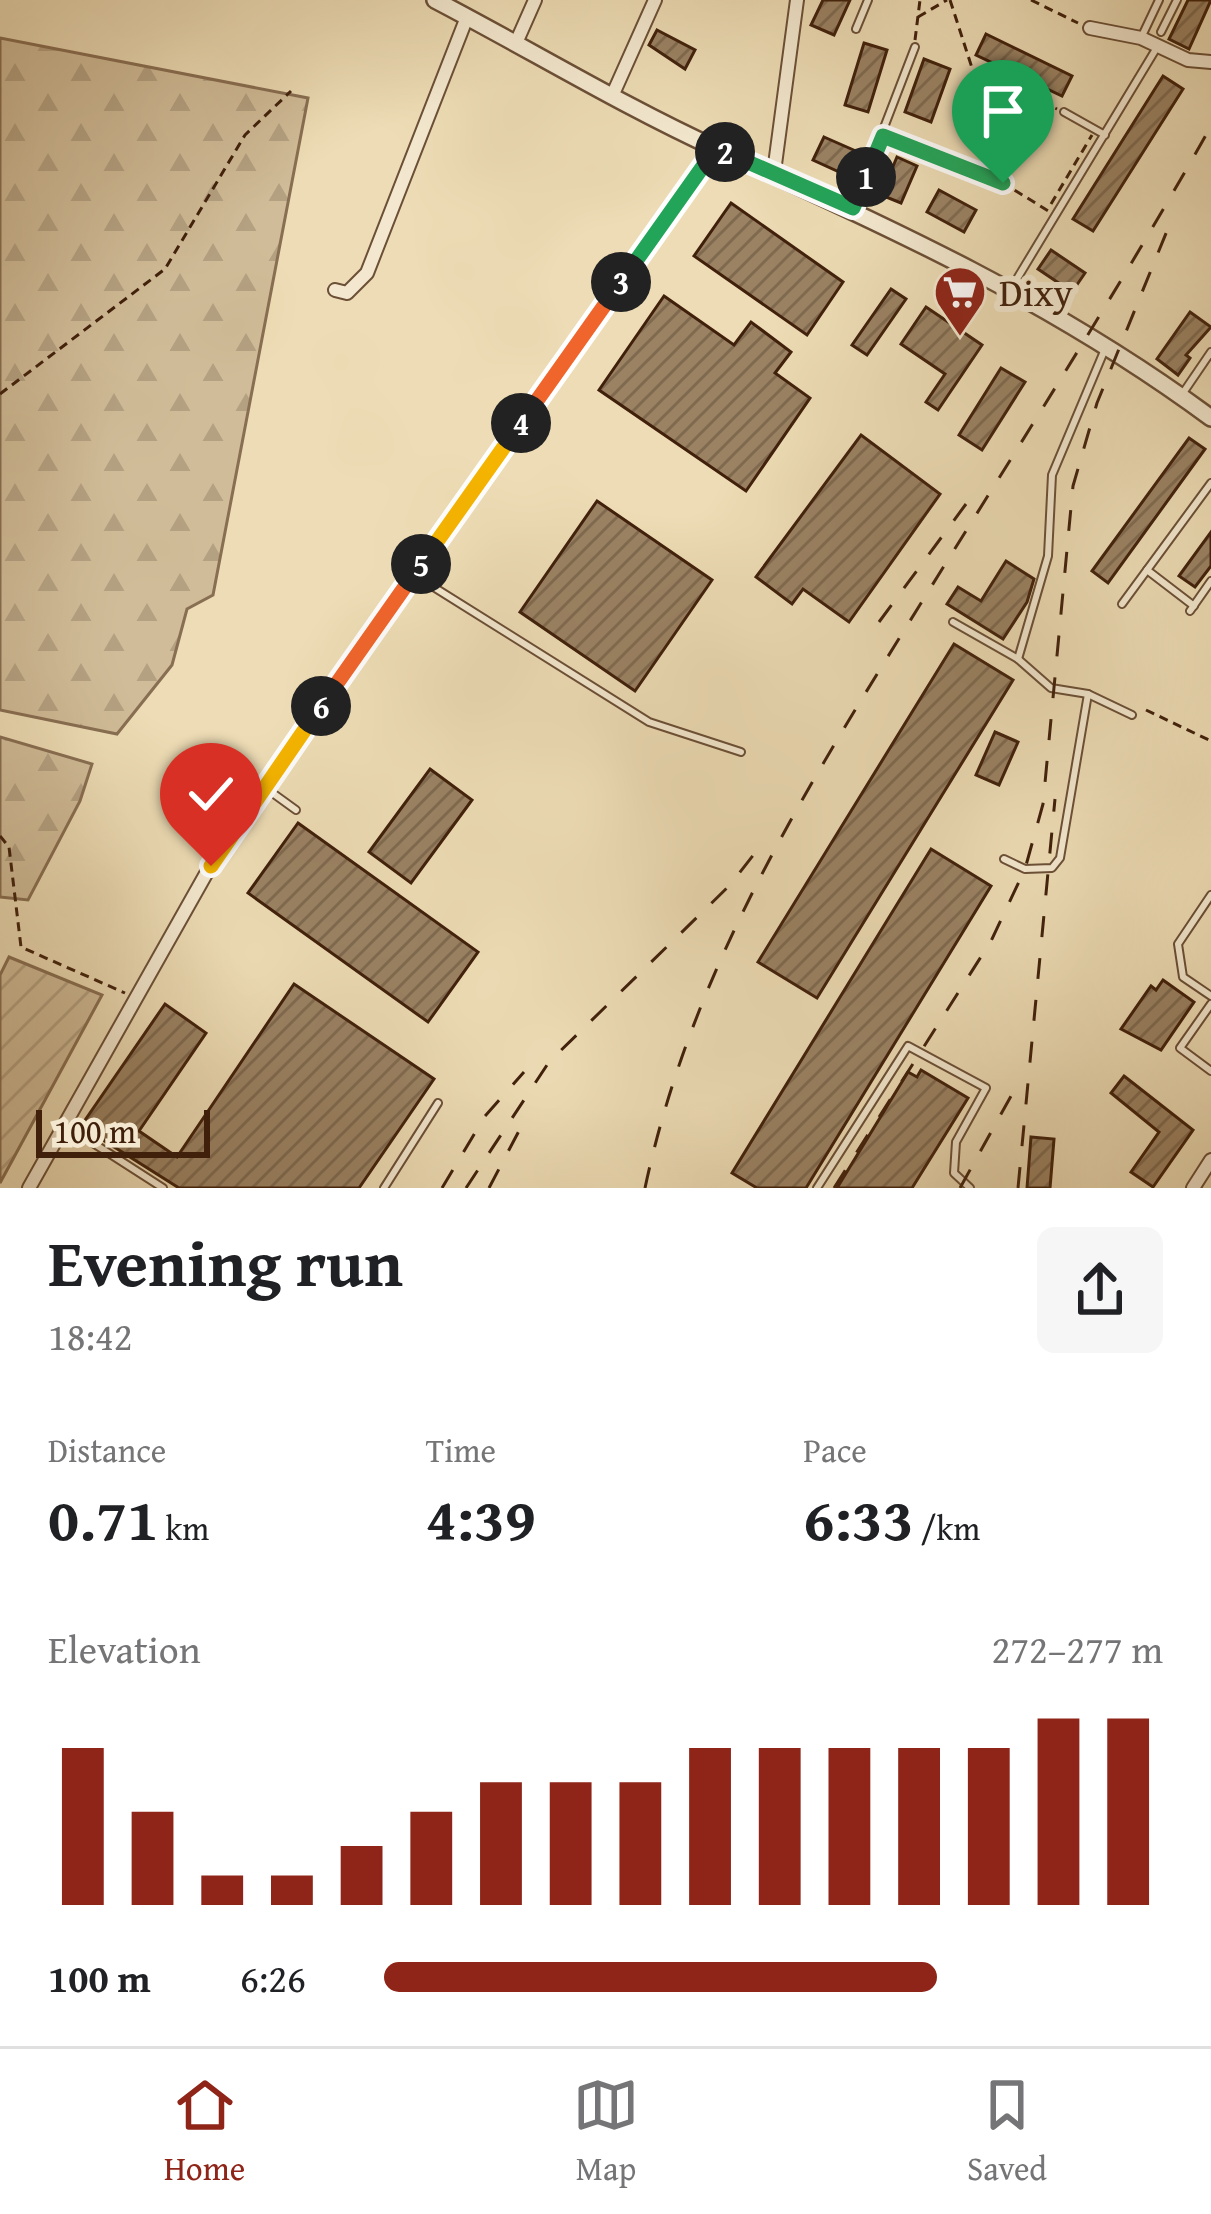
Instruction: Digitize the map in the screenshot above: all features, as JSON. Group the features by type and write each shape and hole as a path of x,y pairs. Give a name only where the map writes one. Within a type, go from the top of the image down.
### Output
{"street":[{"path":"435,0 716,148 853,208 1012,287 1211,418"},
{"path":"516,43 535,0"},
{"path":"613,94 655,0"},
{"path":"774,172 797,0"},
{"path":"335,290 347,293 367,273 467,17"},
{"path":"1090,28 1160,39 1188,60 1211,62"},
{"path":"29,1188 189,901 413,574 716,148"},
{"path":"1192,1188 1211,1160"}],"lane":[{"path":"856,29 868,0"},
{"path":"1141,38 1159,0"},
{"path":"1012,287 1105,136 1177,0"},
{"path":"853,208 915,47"},
{"path":"1064,112 1105,136"},
{"path":"1018,659 1048,556 1052,475 1106,346"},
{"path":"1180,395 1211,352"},
{"path":"1123,604 1211,483"},
{"path":"1148,570 1192,608 1211,581"},
{"path":"413,574 649,722 741,752"},
{"path":"953,622 1018,659 1051,688 1088,694 1132,715"},
{"path":"1004,859 1025,869 1052,868 1060,857 1088,694"},
{"path":"264,788 296,810"},
{"path":"1211,895 1178,944 1183,976 1211,1000 1180,1048 1211,1072"},
{"path":"817,1188 908,1046 986,1088 956,1142 954,1173 970,1188"},
{"path":"384,1188 438,1103"},
{"path":"65,1125 163,1188"}],"path":[{"path":"915,47 920,0"},
{"path":"915,22 925,9 948,0 973,71 1064,112"},
{"path":"1031,0 1090,28"},
{"path":"0,394 165,269 245,135 292,91"},
{"path":"1047,211 1095,129"},
{"path":"883,136 1003,183 1056,217"},
{"path":"1147,710 1211,741"},
{"path":"0,836 9,847 21,947 138,998"}],"green space":[{"path":"0,38 308,98 213,595 187,609 172,665 117,734 0,710"},
{"path":"0,737 92,764 80,801 28,900 0,897"},
{"path":"9,957 102,995 0,1183 0,975"}],"building":[{"path":"823,0 850,0 834,35 811,25"},
{"path":"1188,0 1211,0 1189,49 1169,39"},
{"path":"657,30 695,50 685,69 649,45"},
{"path":"986,34 1072,76 1062,96 976,55"},
{"path":"864,43 887,50 868,112 845,105"},
{"path":"924,59 950,69 931,122 905,112"},
{"path":"1163,76 1183,89 1093,231 1073,219"},
{"path":"824,137 858,152 848,176 813,160"},
{"path":"897,157 917,166 901,203 881,195"},
{"path":"939,190 976,210 964,232 927,212"},
{"path":"731,203 843,282 807,335 694,256"},
{"path":"1051,250 1085,273 1072,292 1038,269"},
{"path":"891,289 906,299 867,355 852,345"},
{"path":"664,296 734,345 751,322 791,352 775,373 810,398 746,491 599,390"},
{"path":"926,307 982,345 938,410 926,402 945,374 901,344"},
{"path":"1190,312 1211,327 1186,355 1190,358 1178,375 1157,359"},
{"path":"1001,368 1025,382 982,450 959,435"},
{"path":"861,435 940,494 849,622 803,589 792,604 756,577"},
{"path":"1189,438 1205,449 1108,583 1092,571"},
{"path":"597,501 712,580 635,691 520,612"},
{"path":"1211,532 1211,566 1195,587 1179,576"},
{"path":"1006,561 1034,579 1027,602 1003,639 947,604 958,587 981,601"},
{"path":"954,644 1013,680 817,998 758,962"},
{"path":"995,732 1018,742 999,785 976,775"},
{"path":"430,769 472,800 411,883 369,852"},
{"path":"298,823 478,952 428,1022 248,893"},
{"path":"931,849 991,886 806,1188 757,1188 732,1173"},
{"path":"1163,980 1194,1002 1161,1050 1121,1029 1151,986 1156,990"},
{"path":"294,984 434,1079 359,1188 179,1188 81,1126 165,1004 206,1033 139,1131 177,1157"},
{"path":"921,1070 968,1098 912,1188 837,1188 908,1072 917,1077"},
{"path":"1124,1076 1193,1130 1153,1187 1131,1172 1159,1132 1111,1093"},
{"path":"1031,1137 1054,1139 1050,1188 1027,1188"}],"railway":[{"path":"645,1188 691,1032 721,958 793,816 1211,126"},
{"path":"834,1188 991,941 1025,869 1043,804 1073,486 1097,403 1171,221"},
{"path":"879,622 966,504"},
{"path":"1018,1188 1055,799"},
{"path":"466,1188 549,1062 730,885 758,849"},
{"path":"442,1188 485,1116 524,1072"},
{"path":"960,1188 1021,1078"},
{"path":"489,1188 521,1127"}],"place":[{"name":"Dixy","path":"960,338"}],"route":[{"path":"211,866 716,148 853,208 883,136 1003,183"}]}
